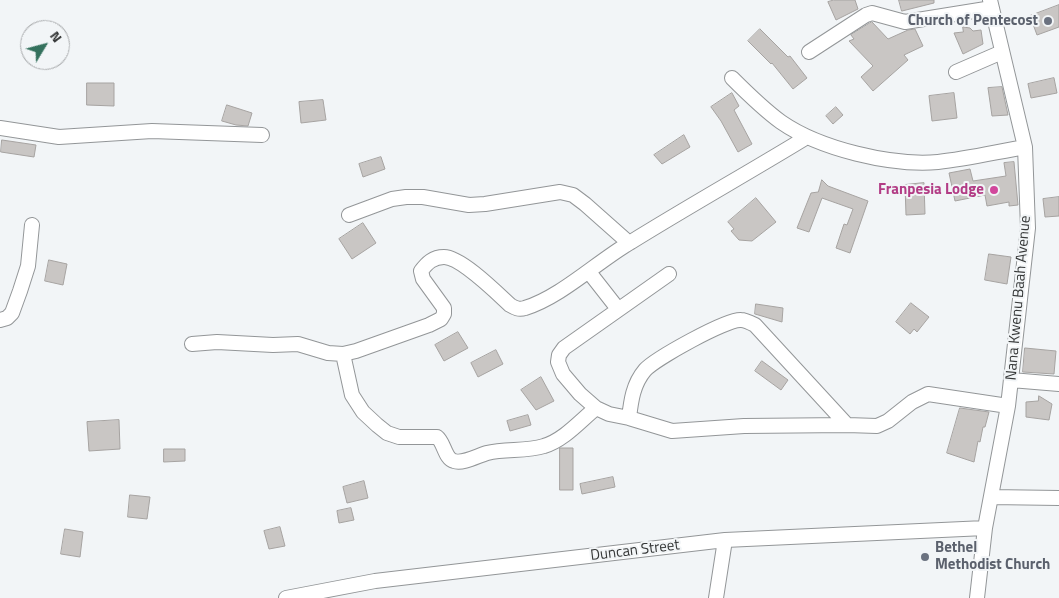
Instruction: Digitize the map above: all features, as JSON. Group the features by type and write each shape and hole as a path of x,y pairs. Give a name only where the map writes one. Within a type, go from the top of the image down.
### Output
{"street":[{"name":"Nana Kwenu Baah Avenue","path":"977,598 985,528 1008,406 1028,228 1025,147 991,4"},
{"path":"809,52 866,14 872,13 905,22 991,4"},
{"path":"956,72 1002,52"},
{"path":"732,78 754,100 781,122 807,137 827,146 869,157 937,162 1025,147"},
{"path":"0,128 59,137 152,132 262,135"},
{"path":"192,344 217,342 273,345 298,344 328,353 343,354 392,339 441,319 444,314 444,308 423,279 421,271 427,262 446,257 469,269 510,305 517,309 524,309 546,299 589,272 629,243 807,137"},
{"path":"349,215 392,199 406,197 423,196 469,205 560,192 573,195 629,243"},
{"path":"0,320 7,318 12,313 20,291 28,266 32,225"},
{"path":"589,272 618,309"},
{"path":"669,274 564,348 559,355 558,362 563,374 580,394 596,408 609,414 629,418 672,432 744,426 877,426 888,422 912,402 928,394 1008,406"},
{"path":"629,418 637,381 655,362 726,323 741,320 755,325 846,425"},
{"path":"343,354 352,395 363,412 376,425 387,433 399,436 436,437 441,440 450,459 454,462 489,452 542,447 560,437 596,408"},
{"path":"1011,380 1059,384"},
{"path":"991,497 1059,498"},
{"name":"Duncan Street","path":"286,598 376,582 725,540 985,528"},
{"path":"716,598 725,540"}],"building":[{"path":"834,0 855,0 858,9 836,20 828,2"},
{"path":"899,0 934,0 934,3 902,11"},
{"path":"1059,5 1059,27 1037,35 1030,16"},
{"path":"872,22 888,39 915,29 923,46 904,55 908,60 873,91 861,77 873,66 849,41 854,39 851,35"},
{"path":"963,27 970,28 973,31 981,30 983,44 963,54 954,33 963,32"},
{"path":"760,29 788,57 790,56 807,78 793,89 772,63 748,41"},
{"path":"1054,78 1057,93 1031,98 1028,84"},
{"path":"87,83 114,83 114,106 87,105"},
{"path":"1002,87 1008,115 992,116 988,88"},
{"path":"732,93 739,106 734,110 752,144 738,152 711,107"},
{"path":"954,93 957,118 932,121 929,96"},
{"path":"323,100 326,120 301,123 299,102"},
{"path":"227,105 252,113 248,126 222,121"},
{"path":"836,107 843,115 833,124 826,116"},
{"path":"684,135 690,147 662,164 654,155"},
{"path":"2,140 36,145 34,157 1,152"},
{"path":"381,157 385,169 363,177 359,164"},
{"path":"1014,162 1018,205 1009,206 1009,202 987,206 985,195 955,201 949,173 970,169 973,181 1006,176 1004,163"},
{"path":"822,180 828,186 868,201 850,253 836,248 844,224 847,225 853,209 822,198 809,232 797,228 811,193 818,192"},
{"path":"924,183 925,214 906,215 905,185"},
{"path":"1059,197 1059,216 1045,217 1043,199"},
{"path":"756,198 776,222 752,241 739,240 731,231 734,229 728,222"},
{"path":"363,223 376,243 352,259 339,239"},
{"path":"989,254 1011,257 1007,284 985,280"},
{"path":"49,260 67,264 63,285 45,281"},
{"path":"911,303 929,317 917,332 914,329 910,334 896,322"},
{"path":"756,304 783,308 782,322 755,314"},
{"path":"458,332 468,348 444,361 435,345"},
{"path":"1025,348 1056,351 1054,374 1023,372"},
{"path":"496,350 503,364 478,377 471,363"},
{"path":"762,361 788,380 781,390 755,371"},
{"path":"541,377 554,401 536,410 521,390"},
{"path":"1039,396 1052,404 1049,420 1026,417 1026,402 1038,401"},
{"path":"960,408 989,412 980,442 978,441 974,462 947,453"},
{"path":"528,415 531,425 510,431 507,421"},
{"path":"119,420 120,449 89,451 87,422"},
{"path":"560,448 573,448 573,490 560,490"},
{"path":"164,449 185,449 185,461 164,462"},
{"path":"613,477 615,487 582,494 580,484"},
{"path":"364,481 368,498 347,503 343,487"},
{"path":"130,495 150,497 147,519 128,517"},
{"path":"351,508 354,520 339,523 337,511"},
{"path":"280,527 285,546 269,549 264,531"},
{"path":"65,529 83,532 80,557 61,554"}],"place":[{"name":"Church of Pentecost","path":"1048,21"},
{"name":"Franpesia Lodge","path":"994,190"},
{"name":"Bethel Methodist Church","path":"925,557"}]}
